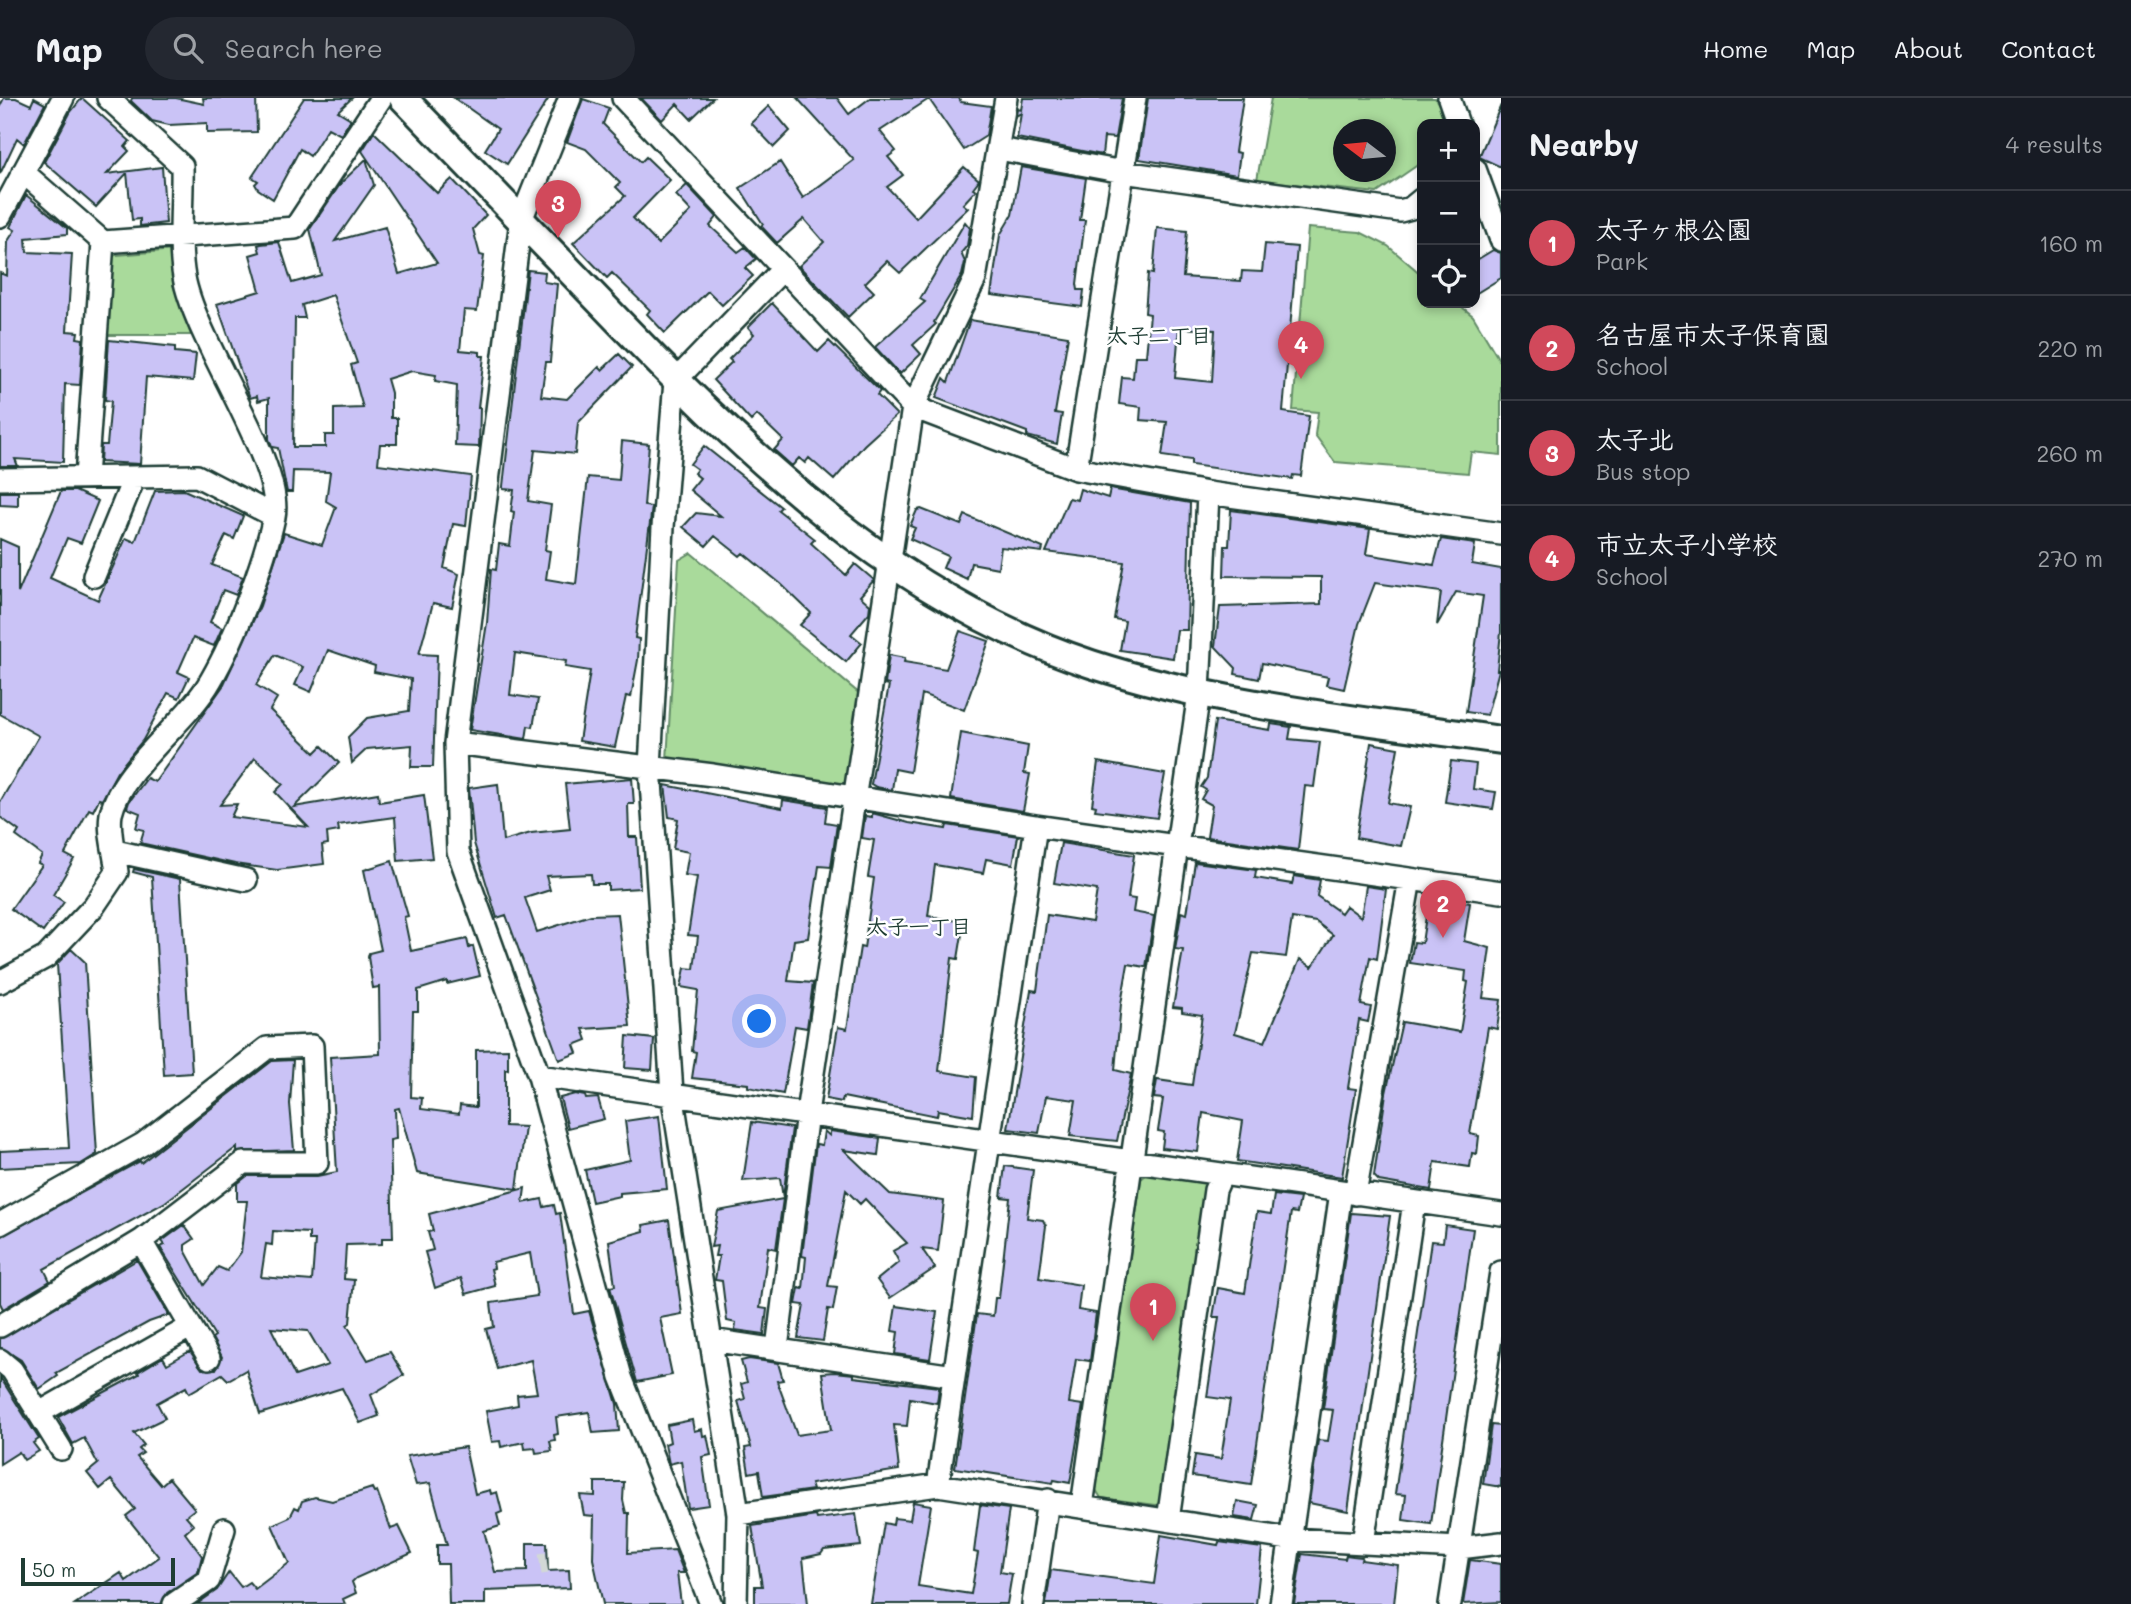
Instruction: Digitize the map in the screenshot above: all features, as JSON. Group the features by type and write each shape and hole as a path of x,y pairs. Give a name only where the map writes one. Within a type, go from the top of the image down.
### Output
{"street":[{"path":"0,216 63,98"},
{"path":"0,982 46,957 94,906 117,872 110,816 120,789 211,681 240,621 274,516 274,489 242,413 203,335 184,277 182,166 108,98"},
{"path":"23,172 103,242 295,228 381,98"},
{"path":"403,98 675,381 760,462 890,564 990,622 1091,664 1199,693 1501,740"},
{"path":"570,98 521,220 455,743 458,851 539,1076 621,1377 710,1604"},
{"path":"623,98 913,407 1076,469 1208,493 1501,534"},
{"path":"777,1348 807,1113 913,407 975,279 1006,98"},
{"path":"1076,469 1135,98"},
{"path":"1449,98 1456,119"},
{"path":"999,149 1123,172 1400,211 1417,203"},
{"path":"1480,182 1501,240"},
{"path":"86,477 103,242"},
{"path":"736,1604 738,1514 672,1093 650,767 663,527 675,381 783,269"},
{"path":"0,480 197,476 274,516"},
{"path":"94,576 134,478"},
{"path":"1082,1506 1199,693 1208,493"},
{"path":"455,743 650,767 1036,826 1501,892"},
{"path":"938,1485 1036,826"},
{"path":"115,851 246,880"},
{"path":"1281,1604 1289,1539 1348,1193 1410,879"},
{"path":"0,1224 143,1144 267,1048 312,1046 317,1163 243,1163 141,1241 0,1326"},
{"path":"539,1076 1501,1214"},
{"path":"1168,1520 1217,1181 1222,1174"},
{"path":"1363,1543 1414,1202"},
{"path":"141,1241 209,1358"},
{"path":"1450,1604 1501,1272"},
{"path":"39,1413 190,1327"},
{"path":"711,1340 954,1376"},
{"path":"0,1360 12,1370 61,1449"},
{"path":"738,1514 938,1485 1289,1539 1459,1548 1501,1543"},
{"path":"1033,1604 1048,1500"},
{"path":"174,1604 209,1580 223,1529"}],"green space":[{"path":"1271,98 1435,98 1448,119 1417,119 1417,165 1396,180 1396,119 1333,119 1333,182 1393,182 1377,193 1257,180"},
{"path":"1308,228 1360,232 1388,246 1417,271 1417,308 1463,308 1473,316 1501,363 1501,455 1471,452 1468,473 1335,462 1315,435 1318,412 1293,410"},
{"path":"174,250 173,285 191,335 103,335 106,256"},
{"path":"691,553 861,695 845,789 667,760 679,560"},
{"path":"1150,1172 1202,1179 1210,1187 1165,1499 1156,1505 1101,1498 1096,1490 1141,1179"}],"building":[{"path":"4,98 16,98 31,105 34,98 45,104 24,144 17,138 0,174 0,106"},
{"path":"82,98 130,141 125,147 129,151 107,174 162,167 166,223 140,226 140,219 132,220 127,173 96,207 44,162 70,113"},
{"path":"132,98 176,98 204,104 203,98 256,98 257,132 207,133 207,123 169,125 152,121 131,101"},
{"path":"304,98 352,98 338,111 351,119 341,135 328,128 310,156 300,149 273,199 258,189 255,184 258,181 252,177"},
{"path":"454,98 549,98 507,164 485,150 498,129"},
{"path":"641,98 713,98 691,119 677,104 662,120"},
{"path":"797,98 837,98 849,114 870,98 959,98 961,102 991,106 986,136 964,150 929,99 880,131 896,151 888,157 903,175 887,187 916,218 964,167 979,180 973,188 976,190 963,204 968,208 900,273 887,261 865,283 874,292 848,317 799,266 824,242 804,219 777,243 761,226 763,224 740,188 780,162 803,198 854,160"},
{"path":"1023,98 1122,98 1115,138 1104,137 1102,155 1017,138 1021,113 1016,116 1017,109 1021,110"},
{"path":"1148,98 1243,98 1235,152 1240,153 1237,175 1139,159"},
{"path":"583,99 609,108 603,124 641,162 646,157 670,180 633,218 658,244 691,211 676,195 687,185 717,217 710,226 738,252 745,247 756,259 745,268 753,276 722,305 708,291 665,333 647,314 650,310 612,273 607,278 573,243 625,196 616,187 620,183 586,149 567,142"},
{"path":"1501,105 1501,167 1480,157"},
{"path":"769,106 790,131 774,147 751,123"},
{"path":"374,132 437,193 452,179 486,215 473,229 480,255 484,256 477,311 464,310 460,350 480,352 480,356 484,356 478,408 479,447 455,446 457,385 435,381 436,375 412,371 387,379 391,393 391,418 397,418 397,444 380,444 378,464 471,476 466,526 453,524 444,568 459,574 452,607 433,603 419,654 437,655 433,767 411,767 412,745 367,749 352,763 348,737 367,718 409,711 411,679 374,672 375,666 328,650 311,692 295,685 303,667 275,655 256,685 277,698 270,710 315,753 322,746 339,763 294,807 378,793 379,802 424,795 432,858 398,861 395,817 338,825 339,831 327,833 328,844 322,845 324,864 277,870 235,864 140,843 144,830 136,828 140,813 127,808 129,802 147,778 155,782 223,686 260,606 284,533 322,545 336,507 326,501 330,472 293,471 292,492 287,492 278,448 272,447 269,439 269,398 258,401 257,396 250,398 217,304 260,291 250,255 260,252 258,245 261,244 279,242 292,283 321,275 310,229 341,183 366,159 374,185 335,241 385,227 399,274 437,263 362,151","holes":["333,295 357,363 351,365 363,408 334,409 334,435 325,435 325,447 293,447 295,318 305,318 302,305","255,758 283,784 275,792 308,827 231,817 237,804 220,805"]},
{"path":"1021,167 1086,178 1080,220 1085,220 1077,284 1078,290 1084,290 1082,307 991,295 1000,235 1012,215"},
{"path":"26,195 67,228 67,234 26,238 27,252 72,254 67,331 78,332 77,338 83,339 80,385 65,384 63,462 15,459 18,466 0,466 0,273 7,276 8,241 15,230 10,227"},
{"path":"965,222 970,228 967,246 961,253 965,262 962,275 934,322 936,324 913,345 921,354 900,374 875,347 925,302 920,299"},
{"path":"1157,228 1187,231 1183,277 1241,281 1242,271 1262,272 1265,244 1297,247 1283,412 1309,416 1301,476 1293,475 1292,479 1191,465 1191,460 1162,456 1167,422 1140,420 1141,407 1119,404 1122,377 1133,378 1135,356 1146,356 1150,314 1145,313 1148,273 1153,274","holes":["1179,328 1215,330 1212,382 1175,378"]},
{"path":"1493,250 1501,253 1501,278 1480,291 1480,258"},
{"path":"528,270 545,272 544,282 557,284 550,362 546,362 541,396 567,399 599,367 602,370 619,354 632,367 578,423 575,454 535,450 528,501 551,505 545,550 550,551 546,579 576,584 588,477 619,480 622,441 649,444 644,506 652,507 635,638 639,639 638,660 631,697 626,696 615,747 579,741 590,671 565,667 566,661 515,653 510,695 538,699 533,727 528,726 526,739 470,730 487,623 491,569 496,570 499,544 510,546 514,490 503,489 503,486"},
{"path":"772,303 818,352 829,341 880,391 877,395 897,415 864,445 834,480 809,458 805,463 799,458 792,466 774,450 783,440 757,415 751,421 713,380 732,362 729,359 754,334 748,327"},
{"path":"970,320 1068,336 1055,413 1062,414 1057,444 1027,436 1027,432 936,398 944,378 948,382"},
{"path":"109,340 175,347 175,352 196,354 193,381 146,377 140,464 100,462 101,445 107,445 111,401 105,400"},
{"path":"704,446 781,507 778,510 815,539 811,543 846,575 855,564 874,580 860,596 870,605 869,613 851,634 862,643 846,662 800,625 811,613 781,584 743,553 740,556 715,536 706,546 683,527 696,513 721,516 690,490 700,478 694,473 697,469 690,464"},
{"path":"1080,489 1108,498 1110,489 1190,503 1187,630 1177,630 1173,658 1120,650 1125,621 1114,619 1124,562 1046,552 1069,498 1077,500"},
{"path":"184,490 243,516 234,539 226,535 212,565 243,577 236,595 223,590 210,622 222,628 214,646 193,638 178,672 189,677 179,698 168,693 143,740 117,772 102,800 99,799 93,811 89,809 65,854 74,859 53,895 64,902 43,932 11,909 42,865 38,863 42,855 16,836 19,831 0,817 0,802 39,736 0,714 0,539 18,547 18,593 61,491 75,491 98,501 81,543 67,538 50,578 98,600 126,538 135,542 155,491"},
{"path":"0,492 18,492 18,506 0,505"},
{"path":"921,509 961,525 965,515 1043,548 1042,552 1001,547 998,568 971,563 967,579 943,568 948,556 910,539 915,528 910,526 917,510"},
{"path":"1231,510 1370,529 1366,554 1434,565 1441,539 1475,544 1472,564 1501,569 1499,670 1487,715 1466,712 1483,596 1456,592 1437,625 1441,592 1375,583 1359,624 1344,689 1326,685 1328,677 1262,663 1259,679 1235,674 1236,668 1215,646 1220,607 1321,604 1321,577 1224,576 1225,546 1229,546"},
{"path":"960,631 989,641 964,710 922,694 910,772 895,769 892,790 876,787 871,784 889,685 885,684 889,655 905,658 904,662 946,669"},
{"path":"1215,721 1270,730 1271,724 1291,727 1289,739 1320,742 1314,787 1305,786 1298,850 1207,837 1212,805 1201,799 1206,790 1201,787 1207,778"},
{"path":"961,733 1028,746 1024,773 1030,774 1023,811 951,799"},
{"path":"1371,743 1398,748 1388,803 1410,807 1401,846 1356,838"},
{"path":"1451,761 1476,764 1473,789 1496,792 1493,809 1445,802"},
{"path":"1098,762 1165,774 1157,818 1095,810 1096,806 1092,805"},
{"path":"632,778 634,804 628,804 629,837 637,837 640,888 608,890 608,884 592,884 591,874 546,876 550,890 525,898 537,932 591,915 618,914 630,1026 583,1029 587,1040 574,1045 577,1053 559,1060 506,915 497,918 474,843 469,788 498,784 503,841 531,833 570,829 565,784"},
{"path":"665,785 782,808 783,800 827,807 825,822 837,824 831,867 819,866 808,938 794,940 788,981 813,983 807,1028 795,1026 783,1094 748,1087 748,1084 692,1078 696,1052 692,1051 698,990 681,987 685,968 694,969 698,936 688,935 697,877 685,875 689,852 673,849 678,819 669,817"},
{"path":"872,813 946,829 947,825 1018,836 1013,864 986,859 983,873 935,865 928,916 964,922 958,959 952,958 939,1071 976,1077 973,1116 938,1110 937,1116 843,1097 842,1102 826,1099 838,1027 847,1029 860,947 864,948 874,878 868,877 874,840 862,838 865,816 872,817"},
{"path":"1061,843 1134,855 1128,898 1135,899 1133,912 1154,916 1146,967 1128,964 1121,1004 1115,1070 1131,1074 1117,1141 1070,1136 1076,1100 1046,1096 1039,1133 1008,1129 1031,990 1037,991 1047,915 1092,922 1097,890 1054,883"},
{"path":"392,861 408,916 404,917 411,951 467,939 469,948 473,946 480,976 447,984 447,981 418,990 418,1011 413,1011 411,1097 422,1098 421,1109 459,1114 460,1105 476,1107 476,1050 508,1049 508,1070 505,1069 505,1126 525,1127 517,1189 417,1173 399,1108 395,1109 396,1139 390,1140 393,1238 382,1238 382,1244 346,1245 344,1279 354,1280 350,1323 347,1325 368,1360 390,1352 404,1375 371,1395 379,1416 360,1423 342,1388 260,1414 246,1370 228,1380 222,1374 189,1393 186,1387 157,1403 165,1418 134,1433 144,1445 139,1449 143,1453 137,1457 161,1485 169,1478 195,1509 186,1516 194,1525 185,1533 202,1556 198,1572 167,1593 161,1604 75,1604 121,1573 126,1581 159,1557 126,1516 135,1509 111,1480 100,1489 87,1473 98,1464 84,1438 73,1444 58,1417 139,1374 138,1372 163,1357 167,1364 190,1351 202,1369 216,1369 222,1357 212,1338 215,1336 160,1247 165,1245 162,1241 184,1225 194,1239 185,1245 185,1250 204,1285 218,1267 227,1271 241,1252 247,1201 237,1201 237,1184 247,1176 317,1176 337,1172 330,1057 380,1054 379,987 373,988 368,957 369,953 381,950 364,870","holes":["273,1231 309,1233 309,1240 315,1240 312,1281 261,1277 266,1244 272,1245","271,1328 308,1331 328,1365 295,1376"]},
{"path":"1195,862 1256,870 1255,878 1292,884 1294,876 1320,880 1317,896 1341,913 1346,906 1361,917 1366,886 1386,889 1377,959 1370,957 1361,1005 1371,1007 1368,1022 1359,1020 1348,1088 1356,1089 1342,1177 1237,1161 1243,1121 1203,1113 1198,1152 1162,1148 1164,1132 1158,1131 1163,1099 1154,1098 1157,1080 1192,1085 1202,1015 1182,1012 1182,1008 1173,1007 1183,950 1175,949 1181,912 1187,914","holes":["1292,918 1316,922 1333,935 1312,967 1300,959 1265,1042 1235,1033 1253,953 1286,957"]},
{"path":"134,869 180,879 192,1073 164,1075 152,877 133,872"},
{"path":"1429,896 1470,903 1464,941 1490,948 1483,998 1501,1000 1497,1029 1488,1027 1470,1134 1479,1136 1477,1154 1472,1153 1470,1167 1435,1162 1431,1190 1379,1181 1374,1176 1386,1093 1402,1022 1460,1032 1468,982 1465,981 1466,971 1410,963 1414,942 1422,943"},
{"path":"71,949 85,962 97,1154 81,1164 0,1168 0,1151 69,1148 57,964"},
{"path":"627,1036 654,1039 652,1070 625,1068"},
{"path":"293,1060 290,1104 294,1150 237,1152 237,1147 164,1203 44,1269 50,1281 3,1309 0,1303 0,1237 140,1161 141,1163 272,1061"},
{"path":"575,1094 585,1096 586,1099 598,1098 604,1119 568,1128 560,1098"},
{"path":"659,1116 667,1189 620,1193 620,1196 592,1202 585,1170 630,1160 625,1121"},
{"path":"752,1122 792,1128 783,1198 780,1178 743,1181"},
{"path":"824,1131 830,1136 830,1131 880,1138 878,1155 844,1150 890,1194 944,1201 938,1251 922,1249 935,1268 890,1298 877,1280 899,1262 893,1251 907,1243 865,1199 860,1204 846,1190 828,1286 837,1287 833,1310 828,1309 823,1341 798,1338 804,1305 796,1304 799,1288 803,1289 806,1257 802,1256 816,1144 822,1145"},
{"path":"1005,1166 1033,1170 1027,1218 1043,1220 1046,1226 1039,1278 1081,1285 1078,1310 1096,1313 1090,1361 1076,1359 1069,1403 1083,1405 1070,1483 1054,1480 1053,1483 955,1468 977,1314 993,1316 995,1298 999,1298 1010,1198 1001,1197"},
{"path":"525,1188 523,1203 542,1199 544,1207 554,1205 556,1214 560,1213 574,1314 589,1311 617,1404 619,1431 593,1433 589,1412 556,1417 558,1434 554,1435 555,1440 550,1441 552,1451 536,1453 535,1448 525,1449 524,1442 501,1447 500,1441 492,1442 486,1411 518,1405 517,1395 537,1393 531,1360 497,1369 486,1329 494,1327 491,1303 537,1296 530,1253 493,1262 494,1268 491,1269 495,1286 466,1294 461,1278 435,1288 425,1252 433,1250 428,1232 433,1231 429,1214"},
{"path":"1274,1195 1300,1198 1297,1213 1291,1212 1251,1485 1192,1476 1195,1455 1221,1459 1230,1400 1207,1397 1219,1317 1213,1317 1218,1288 1245,1293 1257,1212 1271,1214"},
{"path":"783,1199 776,1249 768,1247 760,1308 767,1309 764,1334 735,1330 736,1323 727,1321 722,1281 715,1280 719,1256 715,1256 717,1246 711,1247 718,1211"},
{"path":"1351,1213 1390,1216 1348,1511 1309,1503 1318,1440 1328,1441 1333,1410 1323,1409"},
{"path":"669,1220 682,1314 660,1318 672,1375 637,1382 610,1287 615,1286 609,1241 644,1231 643,1225"},
{"path":"1445,1225 1473,1229 1431,1524 1403,1520 1406,1495 1395,1494 1431,1241 1443,1242"},
{"path":"137,1260 169,1315 149,1322 56,1373 58,1376 39,1389 21,1360 0,1347 0,1339"},
{"path":"896,1306 937,1312 930,1359 895,1354 898,1332 892,1331"},
{"path":"749,1359 778,1363 783,1380 777,1381 797,1435 831,1430 822,1373 854,1374 854,1377 939,1387 937,1403 910,1398 907,1426 894,1425 899,1470 811,1484 813,1490 763,1497 759,1471 749,1473 745,1448 751,1447 738,1401 745,1399 741,1384 747,1382 741,1361"},
{"path":"0,1377 39,1439 33,1443 39,1451 24,1460 19,1452 0,1464"},
{"path":"692,1420 694,1431 702,1429 703,1436 707,1435 711,1455 702,1457 709,1505 688,1508 681,1461 669,1464 665,1444 670,1442 667,1425"},
{"path":"1491,1425 1501,1426 1501,1487 1483,1484"},
{"path":"465,1447 475,1494 490,1490 491,1494 497,1492 502,1512 497,1514 500,1526 484,1531 495,1572 527,1571 527,1543 547,1543 548,1571 569,1570 570,1588 485,1591 485,1604 449,1604 448,1564 437,1564 437,1545 447,1545 430,1483 416,1485 407,1456"},
{"path":"595,1482 624,1482 623,1500 626,1513 629,1513 628,1553 675,1550 684,1573 677,1573 681,1604 603,1604 593,1559 594,1516 584,1515 580,1495 595,1496"},
{"path":"372,1488 374,1492 377,1491 391,1529 399,1526 412,1553 356,1578 352,1582 356,1593 343,1599 345,1604 197,1604 217,1590 229,1572 241,1587 249,1582 255,1589 289,1563 272,1525 290,1517 295,1507 299,1509 302,1501 315,1497 332,1501"},
{"path":"1237,1501 1258,1505 1254,1520 1234,1517"},
{"path":"913,1502 931,1505 918,1586 971,1594 978,1553 974,1552 980,1505 1009,1509 1000,1572 1012,1574 1007,1604 871,1604 884,1523 893,1525 894,1518 910,1520"},
{"path":"856,1514 861,1546 824,1550 821,1554 803,1558 808,1604 755,1604 755,1586 762,1586 752,1526 816,1516 817,1519"},
{"path":"1161,1535 1218,1545 1219,1542 1262,1548 1256,1604 1046,1604 1051,1570 1154,1584"},
{"path":"1302,1554 1345,1559 1346,1555 1398,1565 1394,1604 1294,1604"},
{"path":"1470,1560 1501,1564 1501,1602 1463,1604"}],"tunnel":[{"path":"540,1564 547,1563"}],"place":[{"name":"太子北","path":"558,238"},
{"name":"市立太子小学校","path":"1301,379"},
{"name":"名古屋市太子保育園","path":"1443,938"},
{"name":"太子ヶ根公園","path":"1153,1341"}],"district":[{"name":"太子二丁目","path":"1159,336"},
{"name":"太子一丁目","path":"919,927"}]}
